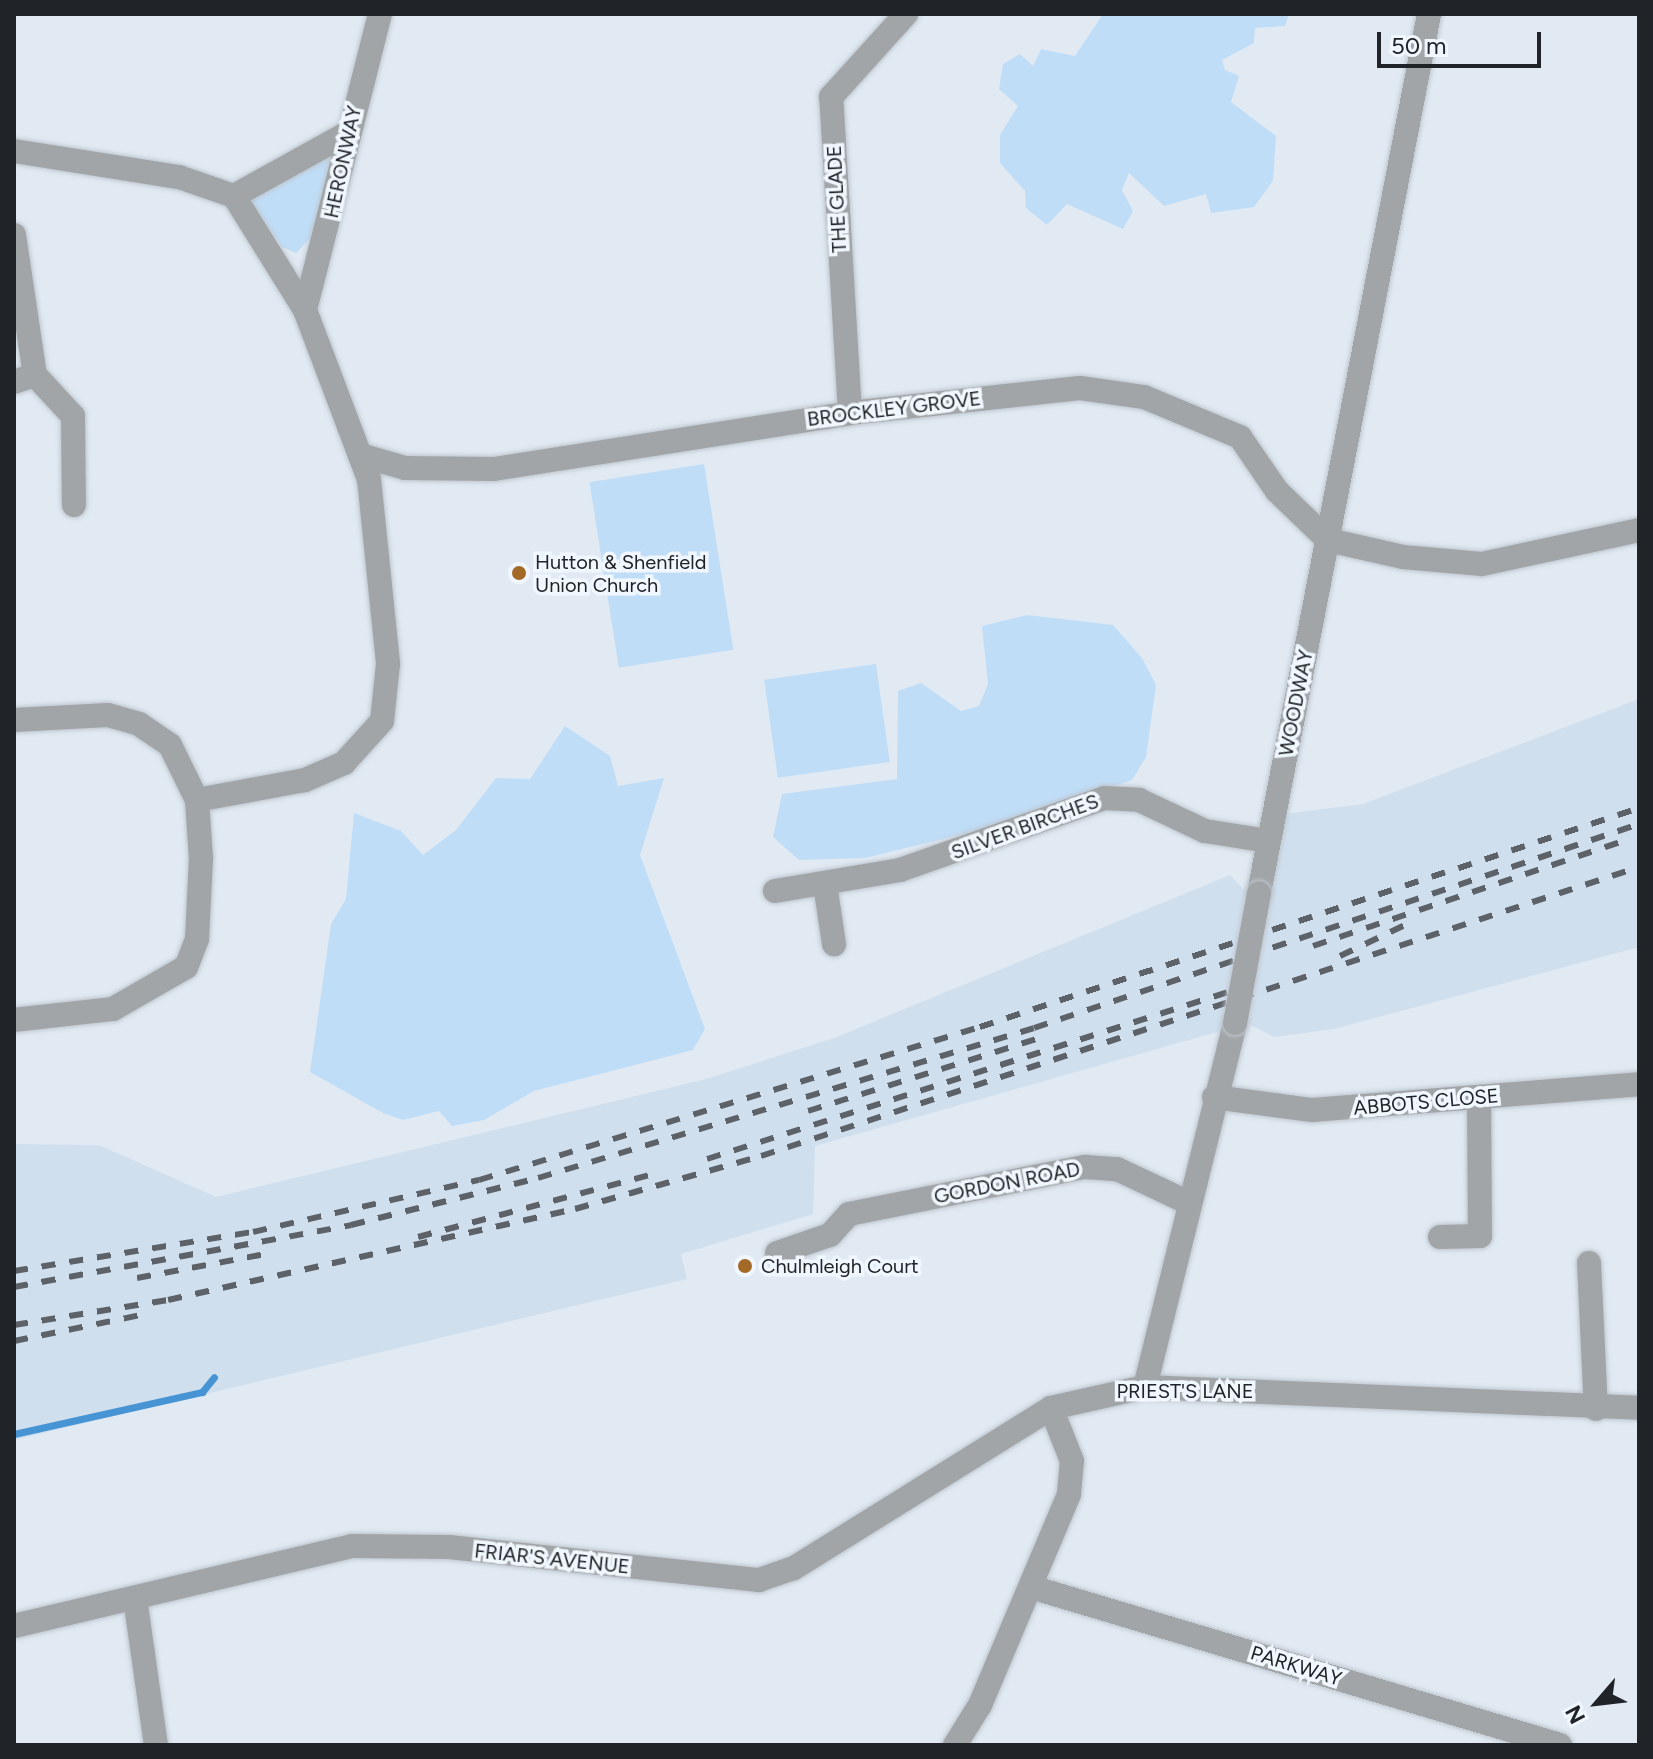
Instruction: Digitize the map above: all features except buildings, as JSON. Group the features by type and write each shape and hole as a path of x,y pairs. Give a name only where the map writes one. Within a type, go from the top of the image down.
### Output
{"street":[{"name":"HERONWAY","path":"305,310 337,203 346,134 380,14"},
{"name":"THE GLADE","path":"850,413 831,97 906,14"},
{"name":"WOODWAY","path":"1145,1387 1187,1202 1235,1023 1429,14"},
{"path":"234,196 346,134"},
{"path":"14,151 179,177 234,196 305,310 360,455 375,506 388,664 382,721 355,754 318,775 197,800"},
{"path":"14,235 24,378 73,416 74,505"},
{"name":"BROCKLEY GROVE","path":"360,455 405,468 494,469 850,413 1080,388 1144,397 1240,437 1277,491 1328,540"},
{"path":"375,506 405,468"},
{"path":"1328,540 1403,557 1482,564 1639,530"},
{"path":"14,720 108,715 139,724 170,745 197,800 197,939 186,967 113,1009 14,1020"},
{"name":"SILVER BIRCHES","path":"775,891 900,870 1104,798 1139,800 1205,831 1268,841"},
{"path":"825,884 834,944"},
{"name":"ABBOTS CLOSE","path":"1214,1097 1312,1110 1639,1084"},
{"path":"1440,1237 1480,1236 1479,1098"},
{"name":"GORDON ROAD","path":"777,1253 830,1235 849,1214 1085,1167 1117,1169 1187,1202"},
{"path":"1589,1263 1596,1409"},
{"name":"PRIEST'S LANE","path":"1051,1408 1145,1387 1596,1409 1639,1408"},
{"path":"955,1745 1031,1587 1069,1494 1072,1461 1051,1408"},
{"name":"FRIAR'S AVENUE","path":"14,1626 337,1549 395,1544 759,1580 794,1568 1051,1408"},
{"name":"PARKWAY","path":"1031,1587 1560,1745"},
{"path":"135,1598 156,1745"}],"shaded area":[{"path":"1103,14 1289,14 1285,26 1255,28 1254,43 1222,60 1225,70 1239,76 1231,102 1276,136 1273,181 1254,207 1211,213 1206,194 1164,206 1129,173 1122,190 1133,211 1123,229 1067,204 1047,225 1026,208 1025,191 1000,163 1000,135 1018,106 999,89 1003,64 1020,54 1033,66 1041,49 1075,56"},
{"path":"325,150 334,155 316,232 296,253 282,247 246,197"},
{"path":"704,464 733,650 619,668 589,482"},
{"path":"1027,615 1113,625 1142,658 1156,685 1146,757 1132,780 996,826 865,858 799,860 773,837 782,794 897,779 898,691 921,683 961,711 979,706 988,684 982,626"},
{"path":"876,664 890,762 778,778 764,680"},
{"path":"1639,699 1639,947 1334,1029 1274,1037 1243,1021 1283,814 1363,804"},
{"path":"565,726 610,756 618,786 664,778 640,855 705,1029 693,1050 534,1091 484,1120 452,1126 439,1111 403,1120 383,1113 310,1072 331,924 346,899 354,813 401,831 423,855 456,830 496,778 530,779"},
{"path":"1230,875 1250,896 1224,1030 815,1146 813,1214 681,1254 687,1279 14,1440 14,1144 99,1145 216,1197 706,1079 834,1038"}],"waterway":[{"path":"14,1434 202,1392 214,1377"}],"railway":[{"path":"14,1271 253,1232 479,1180 980,1027 1639,808"},
{"path":"14,1287 351,1225 538,1178 1034,1028 1639,824"},
{"path":"1313,946 1620,842"},
{"path":"14,1325 168,1300 575,1209 761,1156 1639,867"},
{"path":"1340,956 1405,925"},
{"path":"707,1159 1244,987"},
{"path":"808,1111 1040,1038"},
{"path":"418,1237 657,1173"},
{"path":"137,1278 270,1253"},
{"path":"14,1341 141,1315"}],"place":[{"name":"Hutton & Shenfield Union Church","path":"519,573"},
{"name":"Chulmleigh Court","path":"745,1266"}]}
